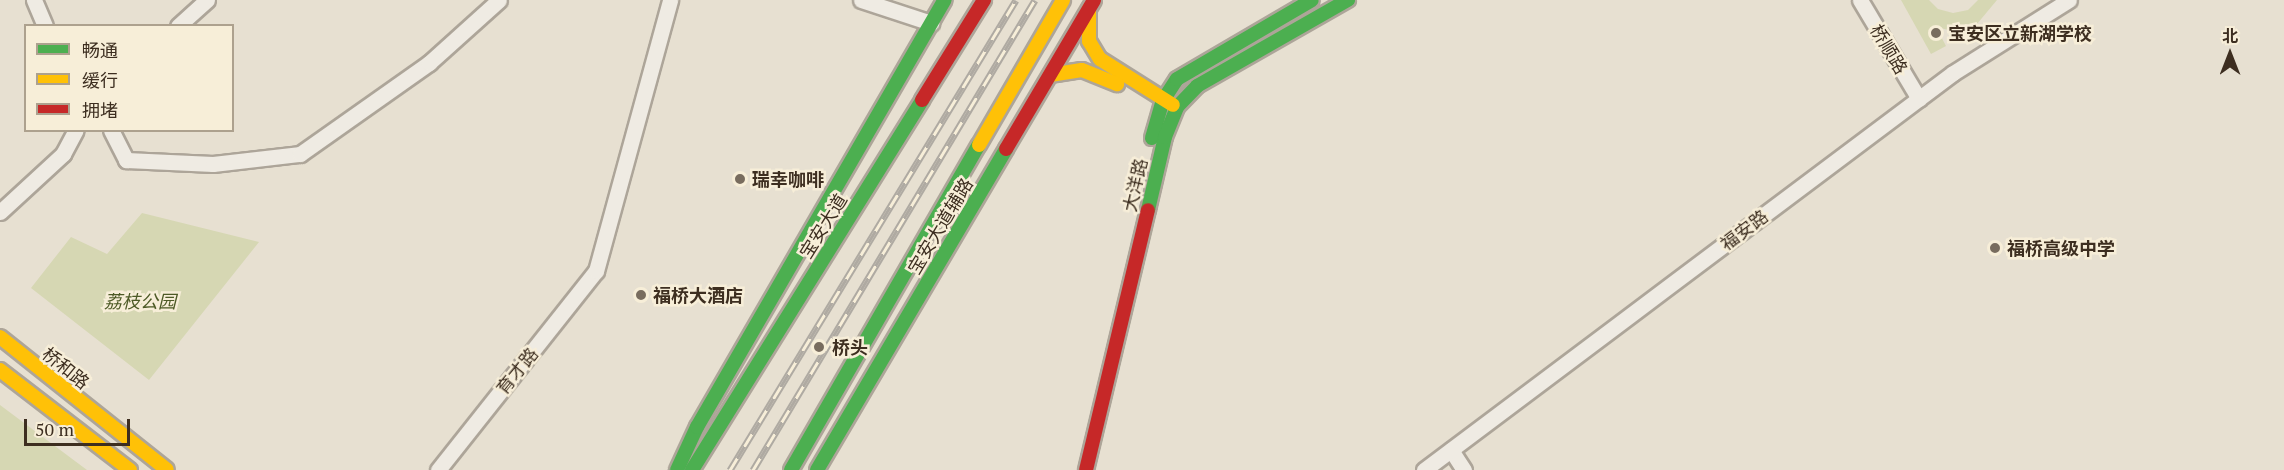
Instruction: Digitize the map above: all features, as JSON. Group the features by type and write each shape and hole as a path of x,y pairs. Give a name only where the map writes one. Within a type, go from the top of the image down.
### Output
{"main road":[{"path":"677,470 697,427 945,0"},
{"name":"宝安大道","path":"692,470 984,0"},
{"path":"791,470 1063,0"},
{"name":"大洋路","path":"1071,470 1161,104 1182,74 1312,0"},
{"path":"1050,75 1075,69 1090,71 1175,112 1197,86 1348,0"},
{"path":"1091,4 1088,32 1095,53 1112,69 1161,104"},
{"name":"宝安大道辅路","path":"817,470 1091,4"},
{"name":"大洋路","path":"1086,470 1175,112"},
{"name":"桥和路","path":"0,338 167,470"},
{"path":"0,370 130,470"}],"street":[{"path":"34,0 44,24"},
{"path":"180,24 207,0"},
{"path":"112,132 126,160 213,164 300,154 429,63 499,0"},
{"name":"育才路","path":"438,470 596,271 670,0"},
{"path":"861,0 931,23"},
{"name":"桥顺路","path":"1860,0 1919,99"},
{"name":"福安路","path":"1424,470 1919,99 2069,0"},
{"path":"0,212 63,154 74,132"},
{"path":"1451,450 1464,470"}],"green space":[{"path":"1901,0 1929,0 1938,9 1953,13 1968,10 1978,0 1997,0 1977,24 1953,31 1936,27 1946,46 1931,54"},
{"name":"荔枝公园","path":"142,213 259,242 149,380 31,288 71,237 107,254"},
{"path":"0,405 87,470 0,470"}],"railway":[{"path":"730,470 1016,0"},
{"path":"753,470 1035,0"}],"traffic: fast":[{"path":"677,470 697,427 945,0"},
{"path":"1152,138 1162,102 1177,79 1312,0"},
{"path":"1148,210 1165,137 1177,107 1197,86 1348,0"},
{"path":"692,470 922,100"},
{"path":"791,470 979,145"},
{"path":"817,470 1006,149"}],"traffic: slow":[{"path":"979,145 1063,0"},
{"path":"1089,9 1089,41 1100,59 1173,105"},
{"path":"1050,75 1082,70 1117,84"},
{"path":"0,337 167,470"},
{"path":"0,370 130,470"}],"traffic: jam":[{"path":"922,100 984,0"},
{"path":"1006,149 1094,0"},
{"path":"1086,470 1148,210"}],"place":[{"name":"宝安区立新湖学校","path":"1936,33"},
{"name":"瑞幸咖啡","path":"740,179"},
{"name":"福桥高级中学","path":"1995,248"},
{"name":"福桥大酒店","path":"641,295"},
{"name":"桥头","path":"819,347"}]}
